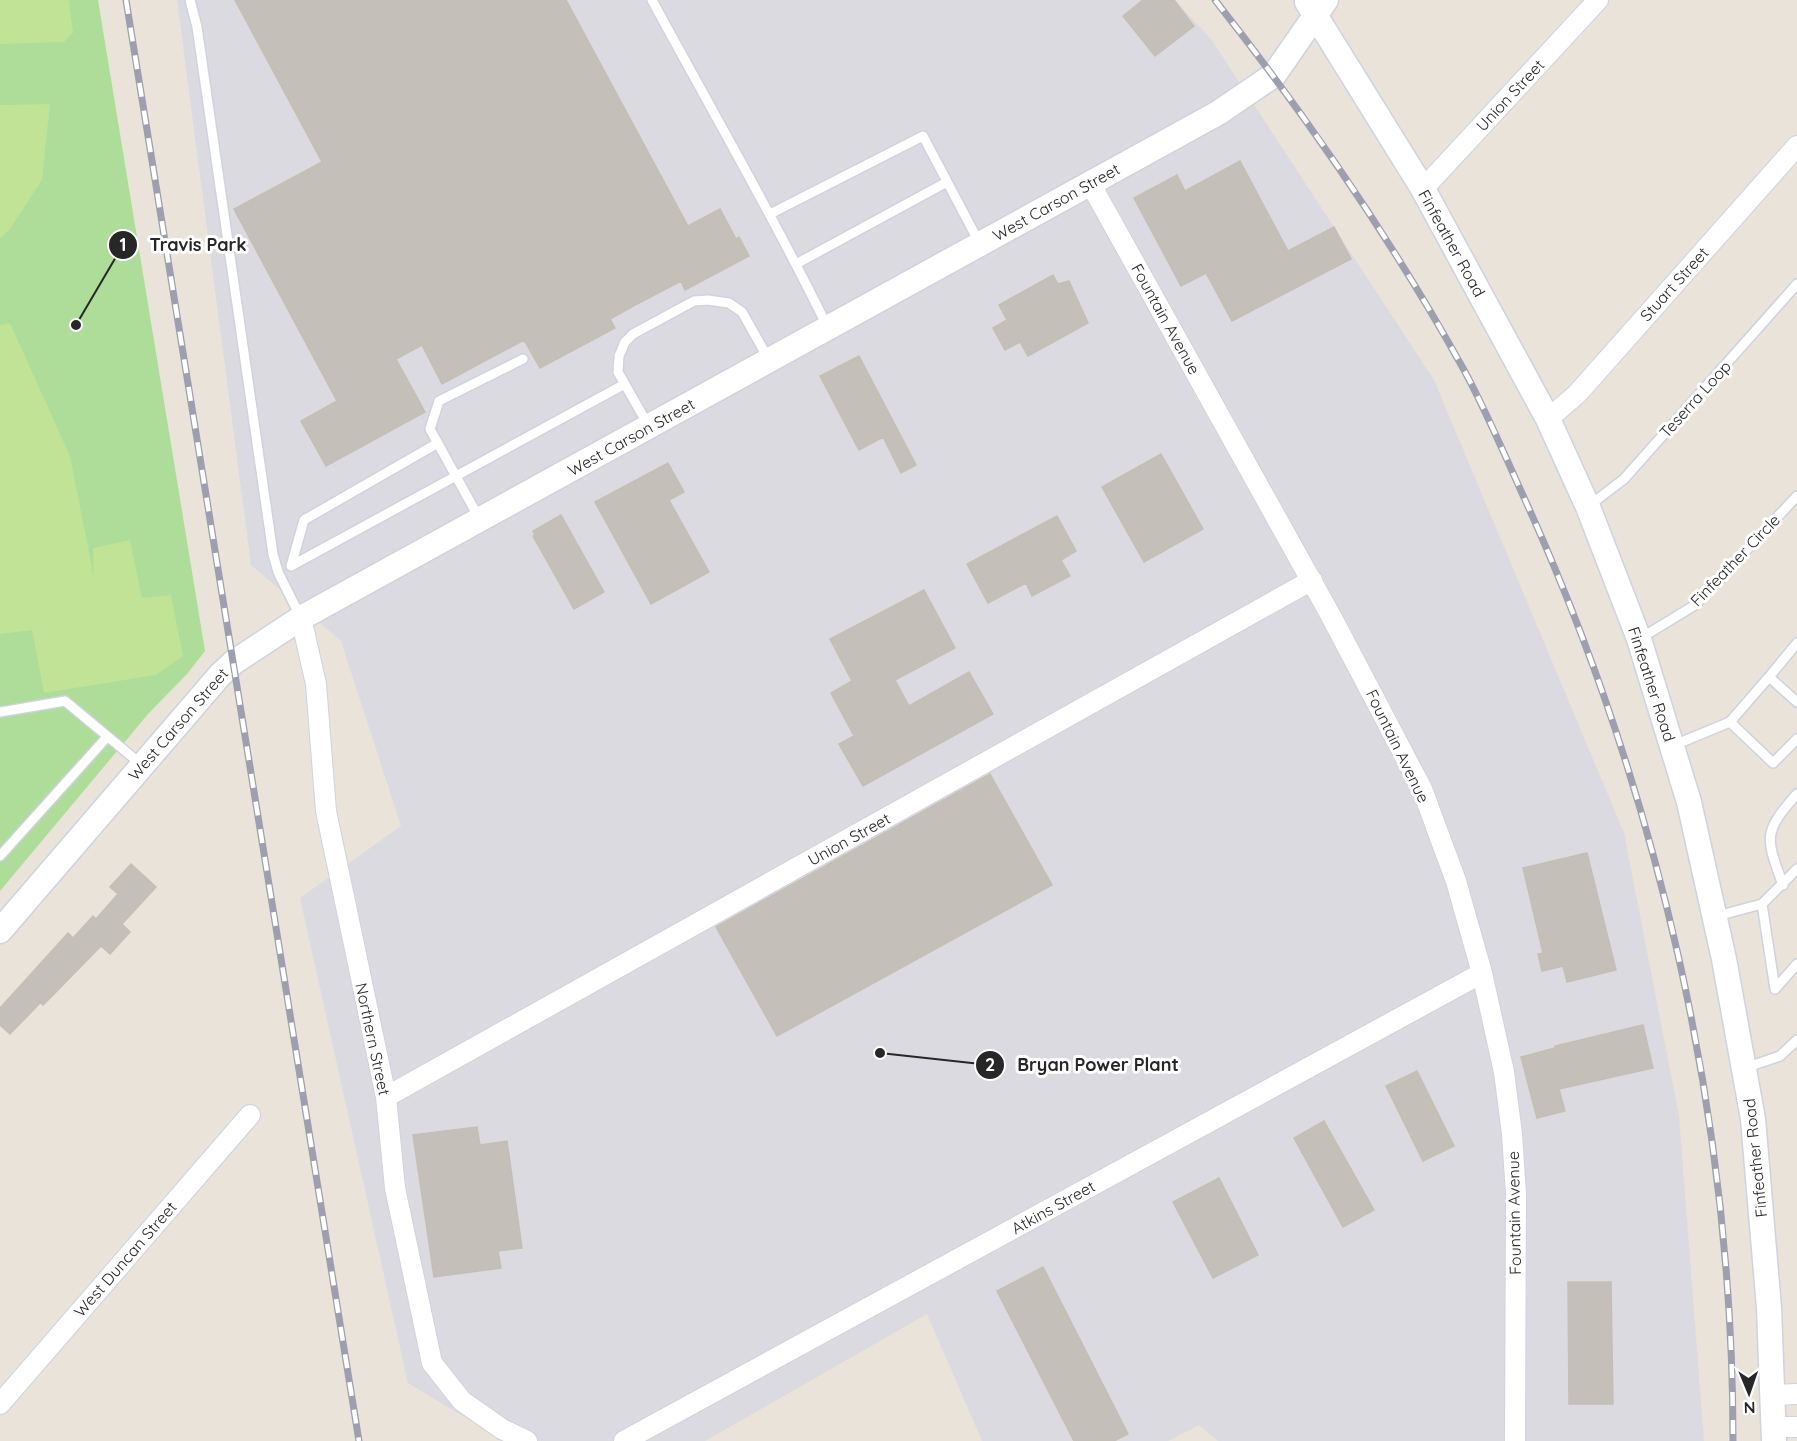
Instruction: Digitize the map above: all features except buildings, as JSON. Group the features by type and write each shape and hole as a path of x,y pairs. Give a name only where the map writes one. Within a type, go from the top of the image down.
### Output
{"street":[{"name":"Union Street","path":"1422,189 1598,0"},
{"name":"Finfeather Road","path":"1315,4 1422,189 1548,419 1588,507 1639,639 1689,802 1714,916 1753,1119 1769,1308 1773,1434"},
{"name":"West Carson Street","path":"0,931 142,765 234,662 301,618 1218,113 1274,75 1315,4"},
{"name":"Stuart Street","path":"1548,419 1577,394 1797,146"},
{"name":"Fountain Avenue","path":"1090,183 1312,580 1422,789 1456,881 1482,974 1504,1072 1512,1134 1516,1194 1515,1441"},
{"name":"Union Street","path":"386,1097 1312,580"},
{"name":"Northern Street","path":"301,618 316,684 326,811 386,1097 395,1188 432,1363 462,1401 502,1429 527,1441"},
{"name":"Atkins Street","path":"624,1441 1482,974"},
{"name":"West Duncan Street","path":"0,1404 250,1114"},
{"path":"1772,1395 1797,1394"},
{"path":"1773,1434 1797,1427"}],"lane":[{"path":"190,0 197,27 273,554 278,572 301,618"},
{"path":"652,0 770,214 828,328"},
{"path":"770,214 923,136 980,244"},
{"path":"796,264 948,182"},
{"name":"Teserra Loop","path":"1588,507 1624,478 1797,284"},
{"path":"649,426 623,385 618,372 619,356 624,342 633,334 694,301 729,303 742,312 769,361"},
{"path":"480,520 430,429 439,401 523,358"},
{"path":"278,572 457,478 623,385"},
{"path":"291,566 304,520 438,443"},
{"name":"Finfeather Circle","path":"1639,639 1695,605 1797,496"},
{"path":"1672,746 1730,722 1797,643"},
{"path":"1769,677 1797,702"},
{"path":"0,712 65,700 142,765"},
{"path":"1730,722 1773,764 1797,739"},
{"path":"0,856 107,736"},
{"path":"1783,885 1771,851 1770,828 1797,795"},
{"path":"1714,916 1762,904 1797,869"},
{"path":"1762,904 1774,989 1797,964"},
{"path":"1744,1068 1780,1056 1797,1040"}],"shaded area":[{"path":"177,0 1175,0 1211,39 1434,380 1624,833 1679,1116 1704,1441 1218,1441 1199,1425 1168,1441 982,1441 927,1314 705,1441 504,1441 408,1383 300,898 401,826 341,641 251,565"}],"green space":[{"path":"0,0 98,0 205,651 187,674 148,714 0,891"},
{"path":"0,0 69,0 73,33 64,42 0,44"},
{"path":"50,104 42,180 10,229 0,239 0,105"},
{"path":"10,323 70,456 94,577 93,548 130,540 142,598 171,595 183,656 156,675 44,693 32,630 0,634 0,325"}],"railway":[{"path":"126,0 359,1441"},
{"path":"1215,0 1283,89 1347,180 1408,274 1464,370 1501,445 1569,603 1612,718 1648,836 1678,955 1702,1075 1719,1197 1729,1319 1733,1441"}],"place":[{"name":"Travis Park","path":"76,325"},
{"name":"Bryan Power Plant","path":"880,1053"}]}
